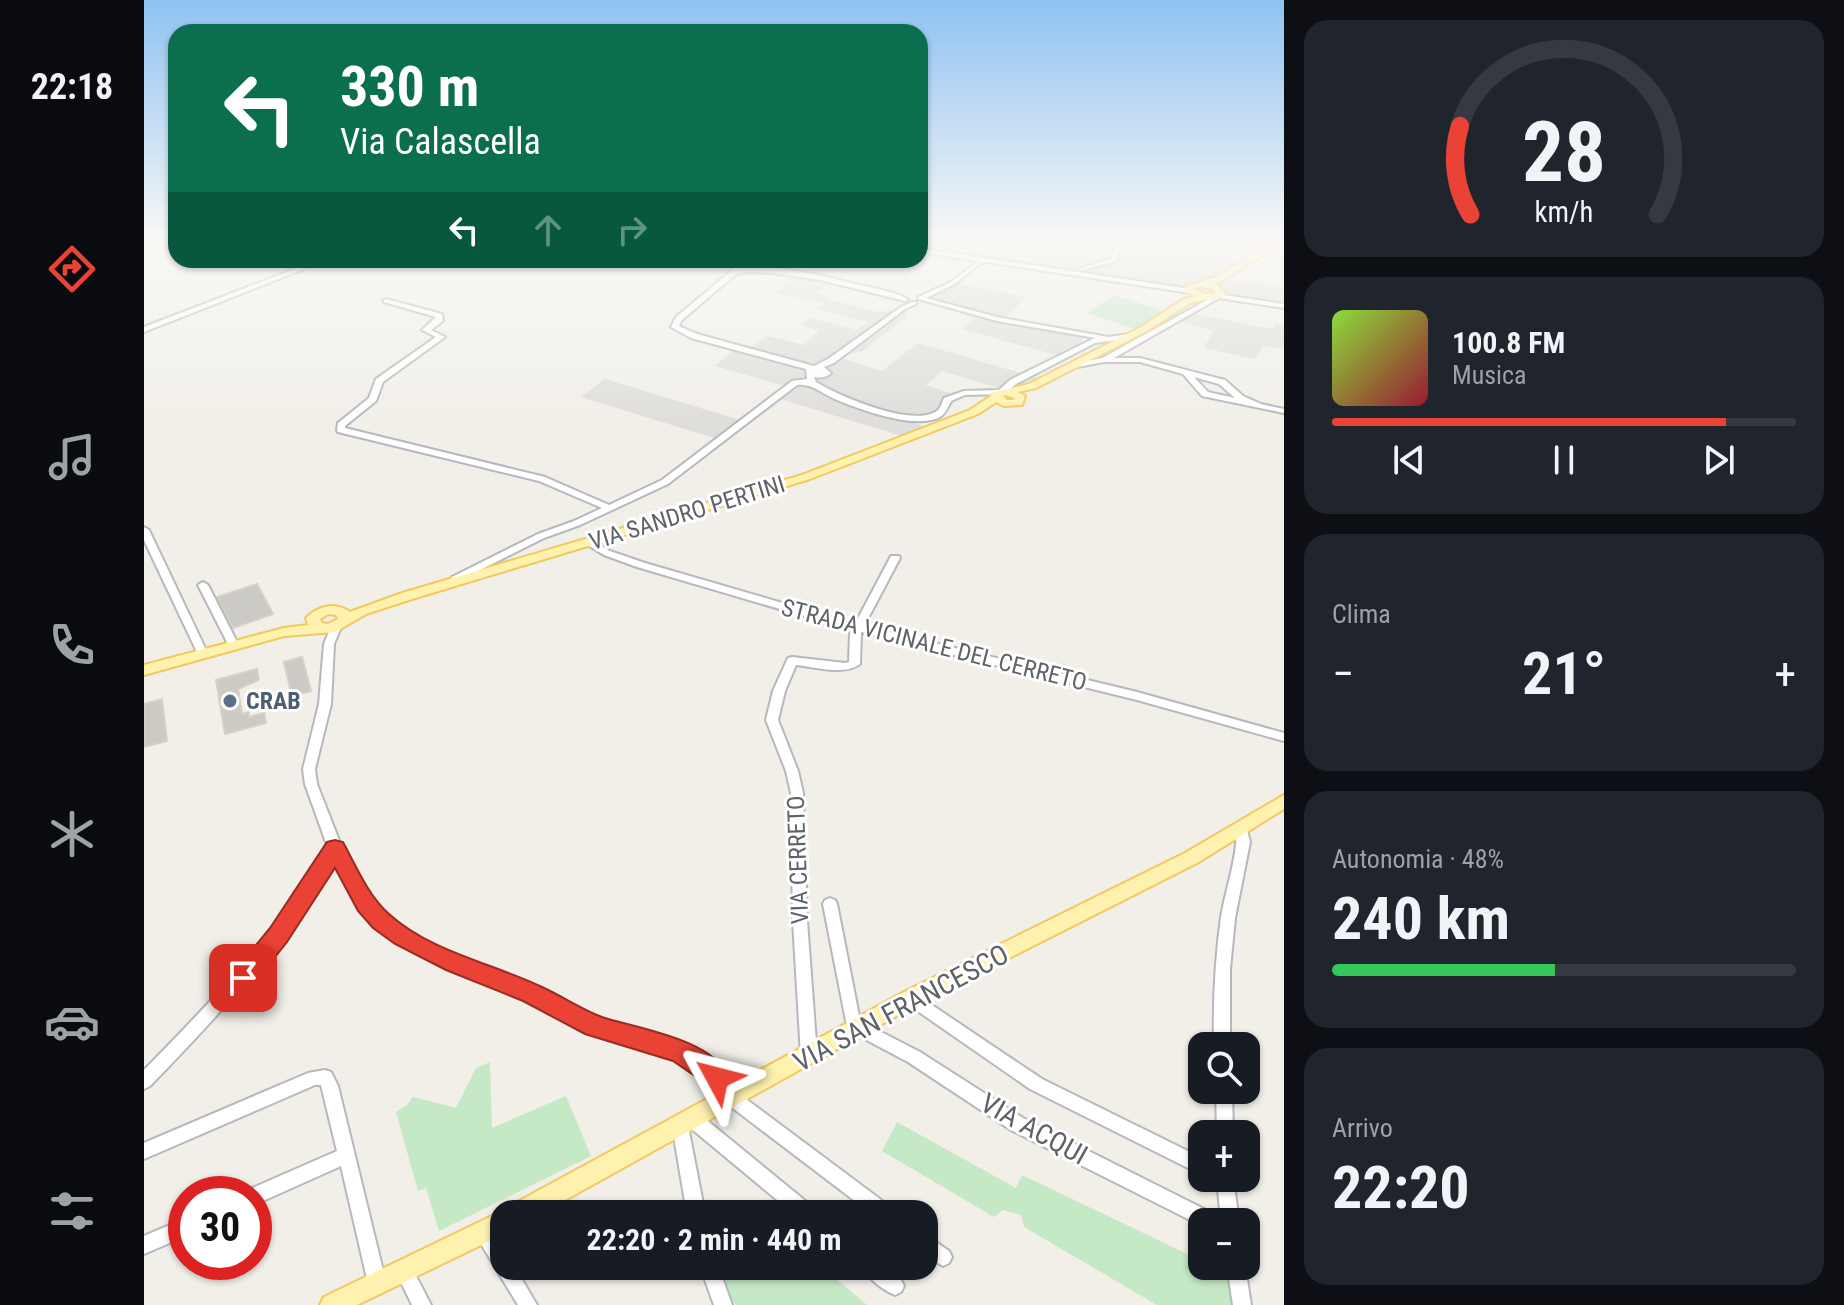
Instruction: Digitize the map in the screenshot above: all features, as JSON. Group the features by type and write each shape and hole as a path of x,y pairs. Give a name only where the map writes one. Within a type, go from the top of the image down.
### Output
{"main road":[{"path":"1001,396 1032,386 1130,336 1180,300"},
{"path":"1001,396 1021,398 1032,386"},
{"name":"VIA SANDRO PERTINI","path":"144,668 329,622 448,583 806,477 977,410 1001,396"},
{"name":"VIA SANDRO PERTINI","path":"144,668 288,628 329,622"},
{"name":"VIA SAN FRANCESCO","path":"544,1200 911,998 1086,912 1241,830 1284,801"},
{"path":"346,1302 377,1283 490,1229"}],"street":[{"path":"144,330 221,300"},
{"path":"701,300 677,320 675,327 686,334 796,365 811,372 831,394"},
{"path":"909,300 1105,338 1130,336"},
{"path":"1104,360 1203,300"},
{"path":"1244,300 1284,306"},
{"path":"386,301 439,316 439,320 426,330 441,338 378,382 373,399 341,425 341,430 542,479 607,507"},
{"path":"448,583 668,480 795,383 831,361 913,301"},
{"path":"1063,331 1080,339 1082,348"},
{"path":"831,361 821,384 831,394 892,414 916,418 938,414 950,397 967,393 1001,396 1013,382 1105,338"},
{"path":"1126,348 1127,353 1140,360 1225,383 1243,400 1260,406"},
{"path":"1067,368 1104,360 1140,360"},
{"path":"811,372 825,372"},
{"path":"1183,372 1196,386 1211,395 1284,411"},
{"path":"1196,386 1201,381 1212,379"},
{"path":"1211,395 1224,396 1231,389"},
{"path":"144,530 201,650"},
{"name":"STRADA VICINALE DEL CERRETO","path":"589,542 611,555 641,565 857,628 1137,696 1284,737"},
{"name":"VIA CERRETO","path":"809,1056 800,927 797,793 772,717 790,662 796,659 829,666 853,665 857,628 895,558"},
{"path":"203,585 232,642"},
{"path":"329,622 325,704 309,772 335,848 366,904 381,921 403,937 454,963 532,993 594,1026 681,1051 710,1072 732,1098 867,1200"},
{"path":"1221,1032 1225,926 1243,842 1241,830"},
{"path":"144,1081 260,959 315,884 335,848"},
{"path":"830,904 857,1030"},
{"path":"911,998 1036,1084 1188,1160"},
{"name":"VIA ACQUI","path":"857,1030 914,1057 1017,1124 1188,1210"},
{"path":"144,1151 314,1078 325,1077 330,1086 377,1283"},
{"path":"686,1122 694,1200"},
{"path":"686,1122 789,1200"},
{"path":"272,1188 347,1155"},
{"path":"144,1245 168,1235"},
{"path":"938,1253 943,1257"},
{"path":"405,1272 422,1305"},
{"path":"517,1280 528,1305"},
{"path":"714,1280 723,1305"},
{"path":"888,1280 895,1286"},
{"path":"1238,1280 1242,1305"}],"shaded area":[{"path":"808,300 830,300 880,312 895,309 903,311 906,317 863,351 850,353 843,359 882,371 918,343 1038,378 1006,390 942,371 926,385 960,396 944,414 911,421 927,428 905,437 774,397 785,386 715,366 738,347 748,349 768,336 804,345 819,330 801,325 810,318 857,330 868,322 817,309 823,303"},
{"path":"929,300 1024,300 1004,319 1078,333 1083,339 1079,347 1060,356 962,329 979,314"},
{"path":"1231,300 1284,300 1284,308"},
{"path":"1191,313 1273,329 1275,324 1284,325 1284,349 1264,346 1254,359 1204,348 1213,331 1179,321"},
{"path":"605,379 740,420 717,439 581,397"}],"green space":[{"path":"1107,300 1130,300 1163,311 1135,329 1086,313"},
{"path":"490,1062 492,1128 566,1096 591,1156 502,1200 490,1200 490,1206 439,1231 426,1188 418,1191 396,1112 413,1097 456,1108 476,1068"},
{"path":"897,1122 1016,1188 1022,1175 1188,1254 1188,1280 1234,1280 1236,1305 1157,1305 1024,1227 1021,1215 1003,1210 994,1217 882,1151"},
{"path":"718,1280 838,1280 867,1305 736,1305"}],"building":[{"path":"257,584 273,614 233,628 217,597"},
{"name":"CRAB","path":"302,657 311,691 292,696 284,662"},
{"name":"CRAB","path":"257,669 259,680 238,689 242,714 249,712 249,717 264,713 266,723 225,734 216,680"},
{"path":"162,699 167,741 144,747 144,704"}],"place":[{"name":"CRAB","path":"230,701"}],"route":[{"path":"243,978 279,935 315,884 335,848 366,904 381,921 403,937 454,963 532,993 594,1026 681,1051 717,1078"}]}
